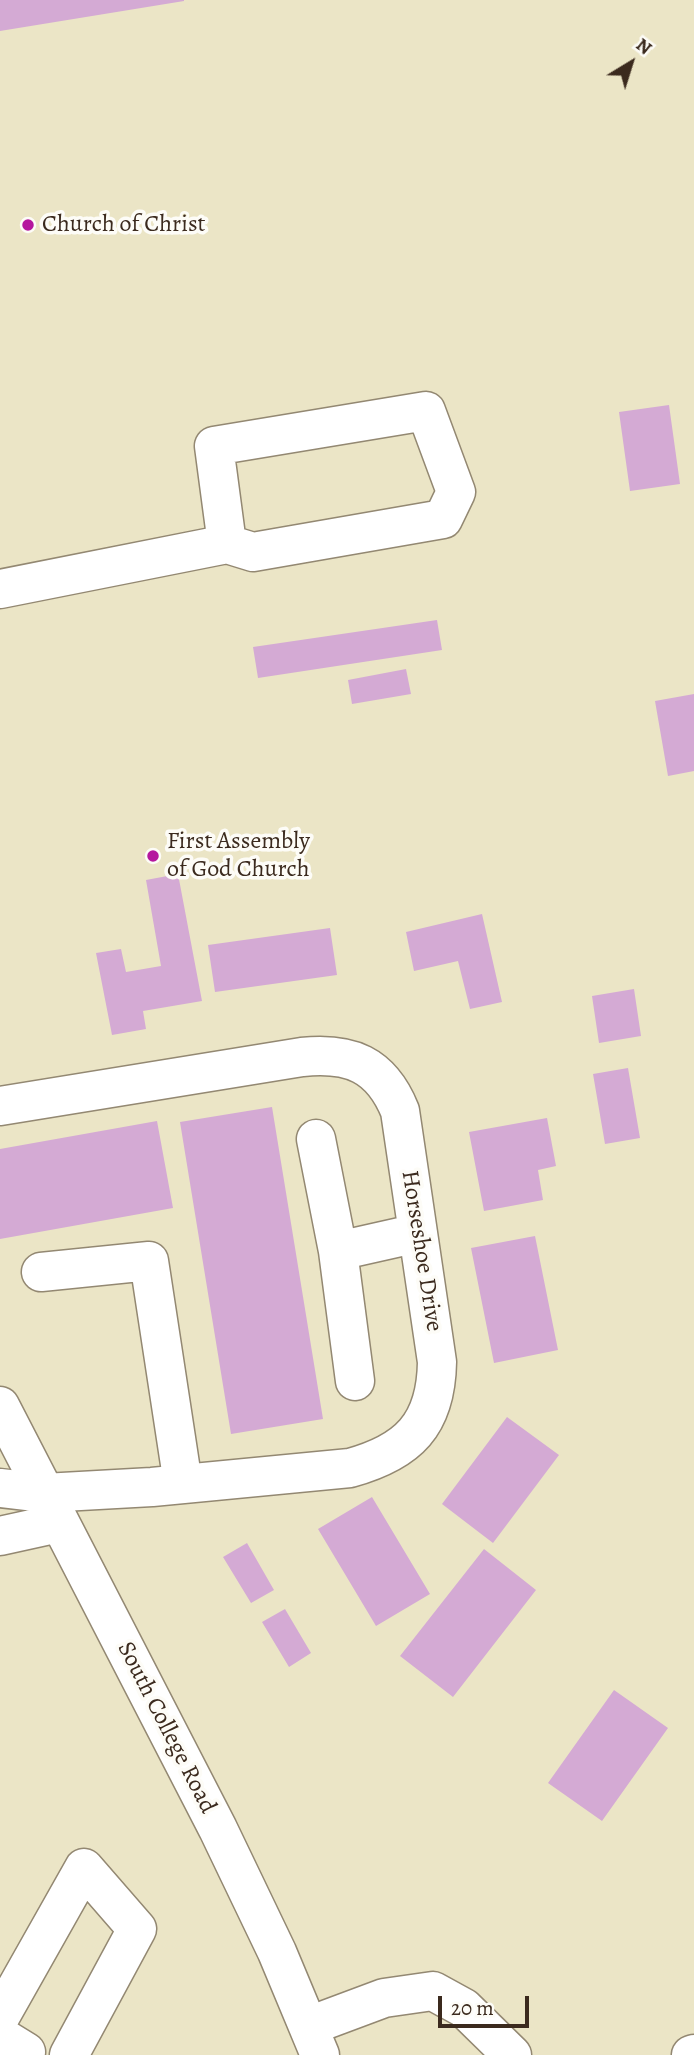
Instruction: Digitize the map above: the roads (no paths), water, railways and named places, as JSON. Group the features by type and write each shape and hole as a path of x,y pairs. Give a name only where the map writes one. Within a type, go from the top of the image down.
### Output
{"street":[{"path":"0,589 227,544 253,552 443,519 456,492 426,411 214,446 227,544"},
{"name":"Horseshoe Drive","path":"0,1106 321,1055 351,1059 370,1068 394,1098 400,1111 437,1362 437,1381 429,1409 413,1435 400,1448 380,1460 350,1468 183,1484 52,1508"},
{"path":"316,1139 338,1251 355,1381"},
{"path":"338,1251 418,1233"},
{"path":"41,1272 149,1261 183,1484"},
{"name":"South College Road","path":"0,1406 218,1829 277,1952 315,2040"},
{"path":"0,1488 52,1508"},
{"path":"0,1536 52,1508"},
{"path":"0,2017 84,1868 137,1929 69,2055"},
{"path":"315,2040 384,1998 433,1992 464,2008 512,2055"}],"place":[{"name":"Church of Christ","path":"28,225"},
{"name":"First Assembly of God Church","path":"153,856"}]}
